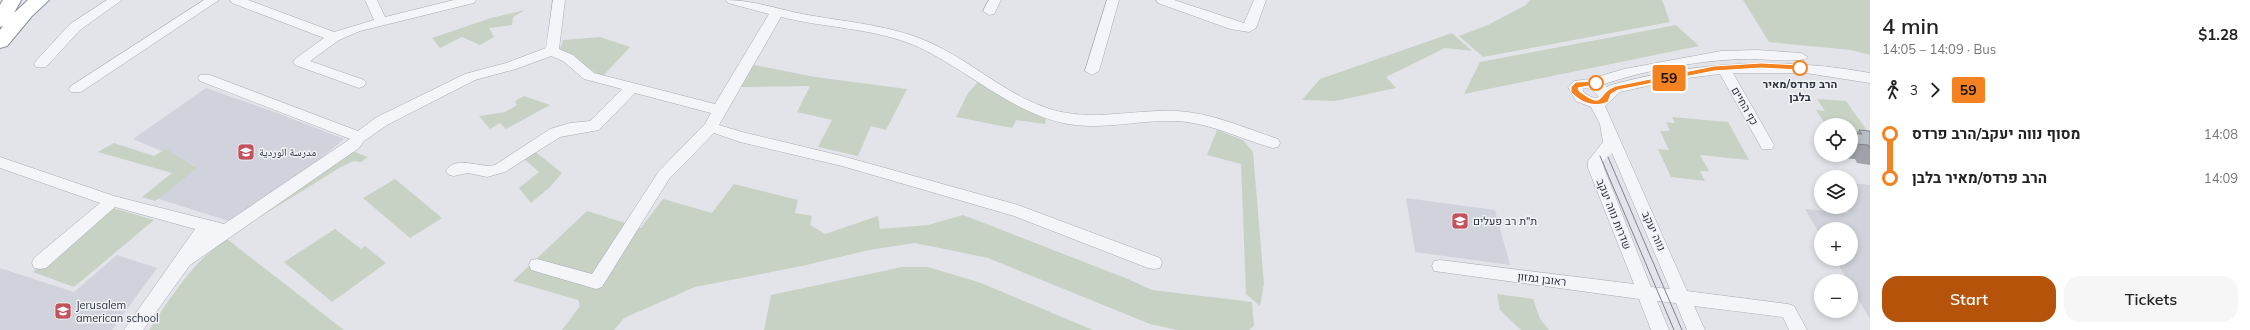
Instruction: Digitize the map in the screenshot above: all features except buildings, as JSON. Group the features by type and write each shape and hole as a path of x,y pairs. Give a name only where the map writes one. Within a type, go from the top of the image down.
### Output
{"highway":[{"path":"0,21 12,0"},
{"path":"0,42 26,12 40,0"}],"street":[{"path":"41,64 75,27 116,0"},
{"path":"76,89 214,0"},
{"path":"236,0 334,37"},
{"path":"371,0 381,22"},
{"path":"359,83 300,62 334,37 356,28 470,0"},
{"path":"552,51 559,0"},
{"path":"732,0 777,12 854,26 918,42 938,51 993,86 1039,111 1063,118 1088,121 1174,116 1194,117 1273,143"},
{"path":"1092,71 1113,0"},
{"path":"1162,0 1235,26 1249,28 1260,0"},
{"path":"537,265 596,282 664,175 711,127 719,110 777,12"},
{"path":"184,260 354,144 359,137 382,121 470,77 511,66 541,53 552,51 568,58 588,76 719,110"},
{"path":"1870,67 1781,56 1721,55 1624,73 1590,84 1579,84 1575,87 1575,92 1583,99 1601,99 1611,91 1622,87 1723,68 1789,67 1846,72 1870,78"},
{"name":"כף החיים","path":"1723,68 1768,145"},
{"path":"205,78 359,137"},
{"path":"454,171 464,167 492,171 505,166 554,133 568,128 594,126 631,88"},
{"path":"1601,99 1610,133"},
{"path":"711,127 740,137 842,161 1018,211 1154,263"},
{"name":"שדרות נווה יעקב","path":"1610,133 1610,144 1595,164 1660,330"},
{"name":"נווה יעקב","path":"1610,133 1696,330"},
{"path":"0,162 112,201 226,231"},
{"path":"40,263 112,201"},
{"path":"132,330 184,260 194,241 207,227"},
{"name":"ראובן גמזון","path":"1440,266 1788,311 1798,330"}],"shaded area":[{"name":"مدرسة الوردية","path":"206,88 344,139 241,225 153,197 194,165 133,139"},
{"path":"1858,184 1870,185 1870,319 1858,299 1858,274 1844,274 1839,266 1858,266 1858,222 1814,222 1814,224 1805,209 1814,210 1814,214 1858,214"},
{"path":"1406,198 1495,210 1510,265 1415,252"},
{"name":"Jerusalem american school","path":"117,255 157,268 112,330 0,330 0,268 74,292"}],"green space":[{"path":"1530,0 1662,0 1670,22 1483,57 1459,36 1488,25 1526,5"},
{"path":"1743,0 1870,0 1870,55 1851,50 1769,42"},
{"path":"525,10 513,17 512,25 489,28 494,37 480,45 462,37 440,48 432,38 491,18"},
{"path":"1676,25 1699,46 1464,94 1480,62"},
{"path":"1452,33 1472,51 1445,48 1386,77 1396,88 1335,101 1302,100 1320,79"},
{"path":"600,37 630,47 602,77 560,49 563,40"},
{"path":"754,65 815,77 907,89 886,130 871,126 858,156 818,147 832,120 797,112 810,86 741,87"},
{"path":"978,82 1013,104 1046,118 1045,124 1016,120 1012,128 956,117 968,93"},
{"path":"524,96 550,105 506,129 500,123 490,129 479,116 505,112 517,105 515,101"},
{"path":"1817,99 1846,101 1858,118 1821,118 1816,110 1825,111"},
{"path":"1672,117 1728,122 1749,160 1700,155 1709,171 1700,171 1705,181 1671,177 1658,149 1669,150 1660,131 1670,131 1666,122 1675,123"},
{"path":"1858,118 1870,135 1858,136"},
{"path":"1217,130 1243,140 1253,152 1264,284 1260,306 1246,294 1241,164 1207,155"},
{"path":"114,143 154,156 166,149 197,168 155,201 142,197 172,173 98,152"},
{"path":"533,150 562,173 550,187 531,203 519,188 539,172 522,157"},
{"path":"352,151 368,157 361,162 354,161 341,167 236,232"},
{"path":"395,179 442,218 410,238 363,198"},
{"path":"734,184 798,200 795,213 812,216 810,225 825,234 878,216 880,229 928,225 963,215 1128,279 1152,290 1252,302 1254,326 1249,330 1177,330 1150,324 988,258 915,243 869,250 802,266 695,287 624,318 614,330 562,330 580,306 578,300 513,281 587,211 641,228 663,199 712,213"},
{"path":"113,208 154,220 74,287 33,272"},
{"path":"335,229 361,249 365,246 386,263 332,302 284,262"},
{"path":"227,239 344,330 149,330 174,293 193,269"},
{"path":"902,267 928,267 981,283 1093,330 764,330 771,295"},
{"path":"1497,294 1533,299 1540,319 1549,330 1521,330 1500,310"}],"tram line":[{"path":"1600,156 1674,330"},
{"path":"1608,157 1682,330"}],"bus line":[{"name":"59","path":"1596,83 1582,83 1576,85 1574,89 1575,92 1587,101 1600,103 1605,100 1608,93 1616,88 1714,69 1743,66 1778,66 1800,68"}],"place":[{"name":"הרב פרדס/מאיר בלבן","path":"1800,68"},
{"name":"مدرسة الوردية","path":"246,152"},
{"name":"ת\"ת רב פעלים","path":"1460,221"},
{"name":"Jerusalem american school","path":"63,311"}]}
